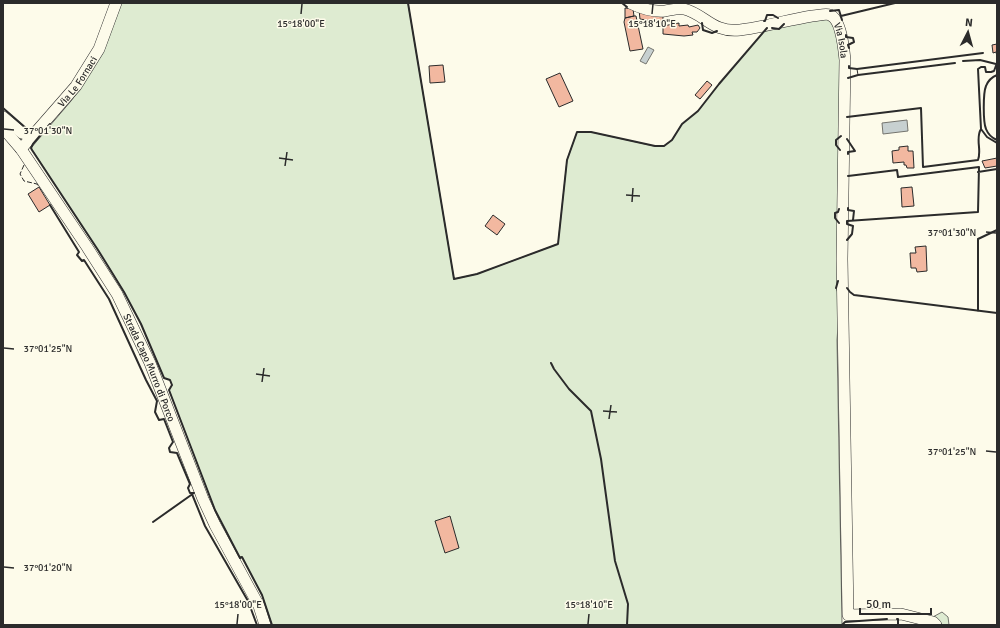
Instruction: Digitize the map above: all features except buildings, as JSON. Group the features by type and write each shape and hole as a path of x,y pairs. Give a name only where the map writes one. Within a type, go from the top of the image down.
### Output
{"street":[{"name":"Via Le Fornaci","path":"21,149 65,101 76,86 99,49 116,3"},
{"name":"Via Isola","path":"630,3 638,7 651,10 663,11 683,9 716,27 728,30 740,30 797,18 825,15 831,15 836,19 843,43 845,60 843,252 848,615 901,614 933,622 936,625"},
{"path":"3,117 22,133 32,136"},
{"name":"Strada Capo Murro di Porco","path":"3,128 21,149 117,294 150,363 214,525 259,606 265,625"}],"green space":[{"path":"121,3 408,3 454,279 477,274 558,244 567,160 577,132 591,132 654,146 664,146 672,140 682,124 698,111 767,28 779,29 784,24 829,19 834,22 840,45 841,136 836,140 836,145 841,151 838,212 835,213 835,218 839,222 838,282 836,288 840,298 837,340 842,625 272,625 262,595 242,557 240,558 215,510 169,390 172,385 170,380 164,378 141,324 124,292 31,148 71,101 84,83"},
{"path":"942,612 948,617 949,625 943,625 938,620 931,618"}],"shaded area":[{"path":"648,47 654,50 646,64 640,61"},
{"path":"907,120 908,131 883,134 882,123"}],"fence":[{"path":"857,69 858,75"},
{"path":"24,165 20,174 24,181 37,184 39,187"}],"wall":[{"path":"408,3 454,279 477,274 558,244 567,160 577,132 591,132 655,146 664,146 672,140 682,124 698,111 767,28"},
{"path":"622,3 627,7"},
{"path":"841,16 895,3"},
{"path":"830,11 839,10 842,20"},
{"path":"764,21 767,15 773,15 778,18"},
{"path":"702,23 703,30 712,33 717,31"},
{"path":"772,28 779,29 784,24"},
{"path":"846,35 846,37 853,38 854,42 848,45 849,48"},
{"path":"849,66 849,68 857,69 983,53"},
{"path":"963,61 980,60 996,64"},
{"path":"848,78 858,75 955,63"},
{"path":"997,63 994,71 991,72 986,72 985,67 978,69 981,129 987,137 997,143"},
{"path":"997,75 988,82 984,95 984,120 986,129 990,136 997,140"},
{"path":"3,108 27,129"},
{"path":"847,117 921,108 923,167 978,160 979,133 981,129"},
{"path":"50,124 31,148 124,292 141,324 164,378 170,380 172,385 169,390 215,510 240,558 242,557 262,595 272,625"},
{"path":"840,150 836,145 836,140 841,136"},
{"path":"847,139 855,151 848,152 848,154"},
{"path":"847,240 852,234 853,226 847,224 847,221 978,212 979,167 898,177 897,170 848,176"},
{"path":"978,172 997,169"},
{"path":"50,205 79,252 77,255 82,261 84,260 109,299 157,401 155,412 159,420 164,419 173,442 169,448 170,452 177,453 190,484 188,488 190,493 194,493 153,522"},
{"path":"848,208 848,210 854,211 853,220"},
{"path":"839,209 838,212 835,213 835,218 839,223"},
{"path":"978,311 978,239 997,230"},
{"path":"836,288 838,281"},
{"path":"847,288 854,295 997,313"},
{"path":"551,363 569,389 591,411 601,459 615,561 628,604 627,625"},
{"path":"192,494 205,526 248,601 257,625"},
{"path":"842,625 845,622 887,619"},
{"path":"897,619 898,625"}]}
